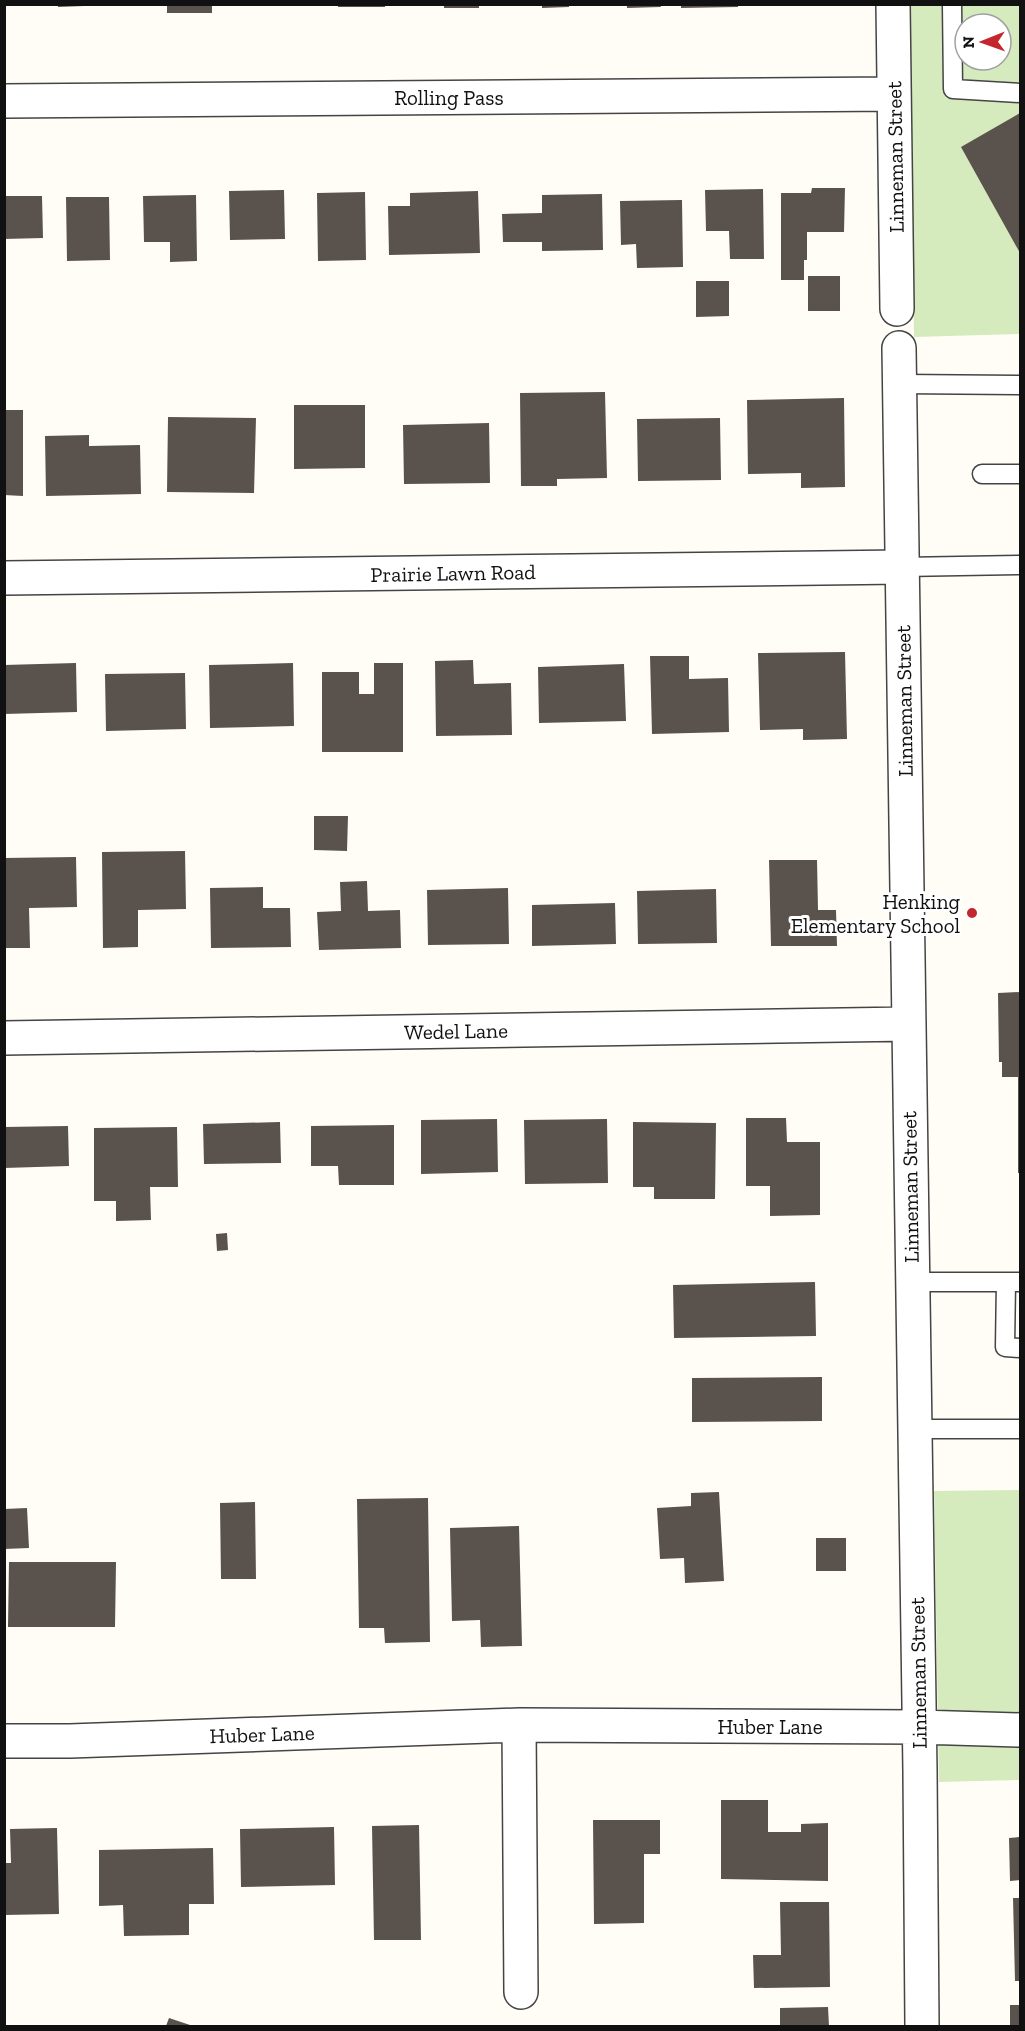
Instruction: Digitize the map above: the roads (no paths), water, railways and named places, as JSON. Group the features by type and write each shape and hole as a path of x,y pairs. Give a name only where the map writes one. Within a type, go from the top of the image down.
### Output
{"street":[{"name":"Linneman Street","path":"893,4 897,309"},
{"name":"Rolling Pass","path":"4,101 894,94"},
{"name":"Linneman Street","path":"899,348 922,2026"},
{"name":"Prairie Lawn Road","path":"4,578 902,567"},
{"name":"Wedel Lane","path":"4,1038 908,1024"},
{"name":"Huber Lane","path":"4,1741 70,1741 519,1725 919,1727 1020,1730"},
{"path":"519,1725 521,1992"}],"lane":[{"path":"952,4 953,89 1020,93"},
{"path":"900,384 1020,386"},
{"path":"982,474 1020,474"},
{"path":"902,567 1020,565"},
{"path":"912,1282 1013,1282 1005,1347 1020,1348"},
{"path":"914,1429 1020,1429"}],"place":[{"name":"Henking Elementary School","path":"972,913"}]}
